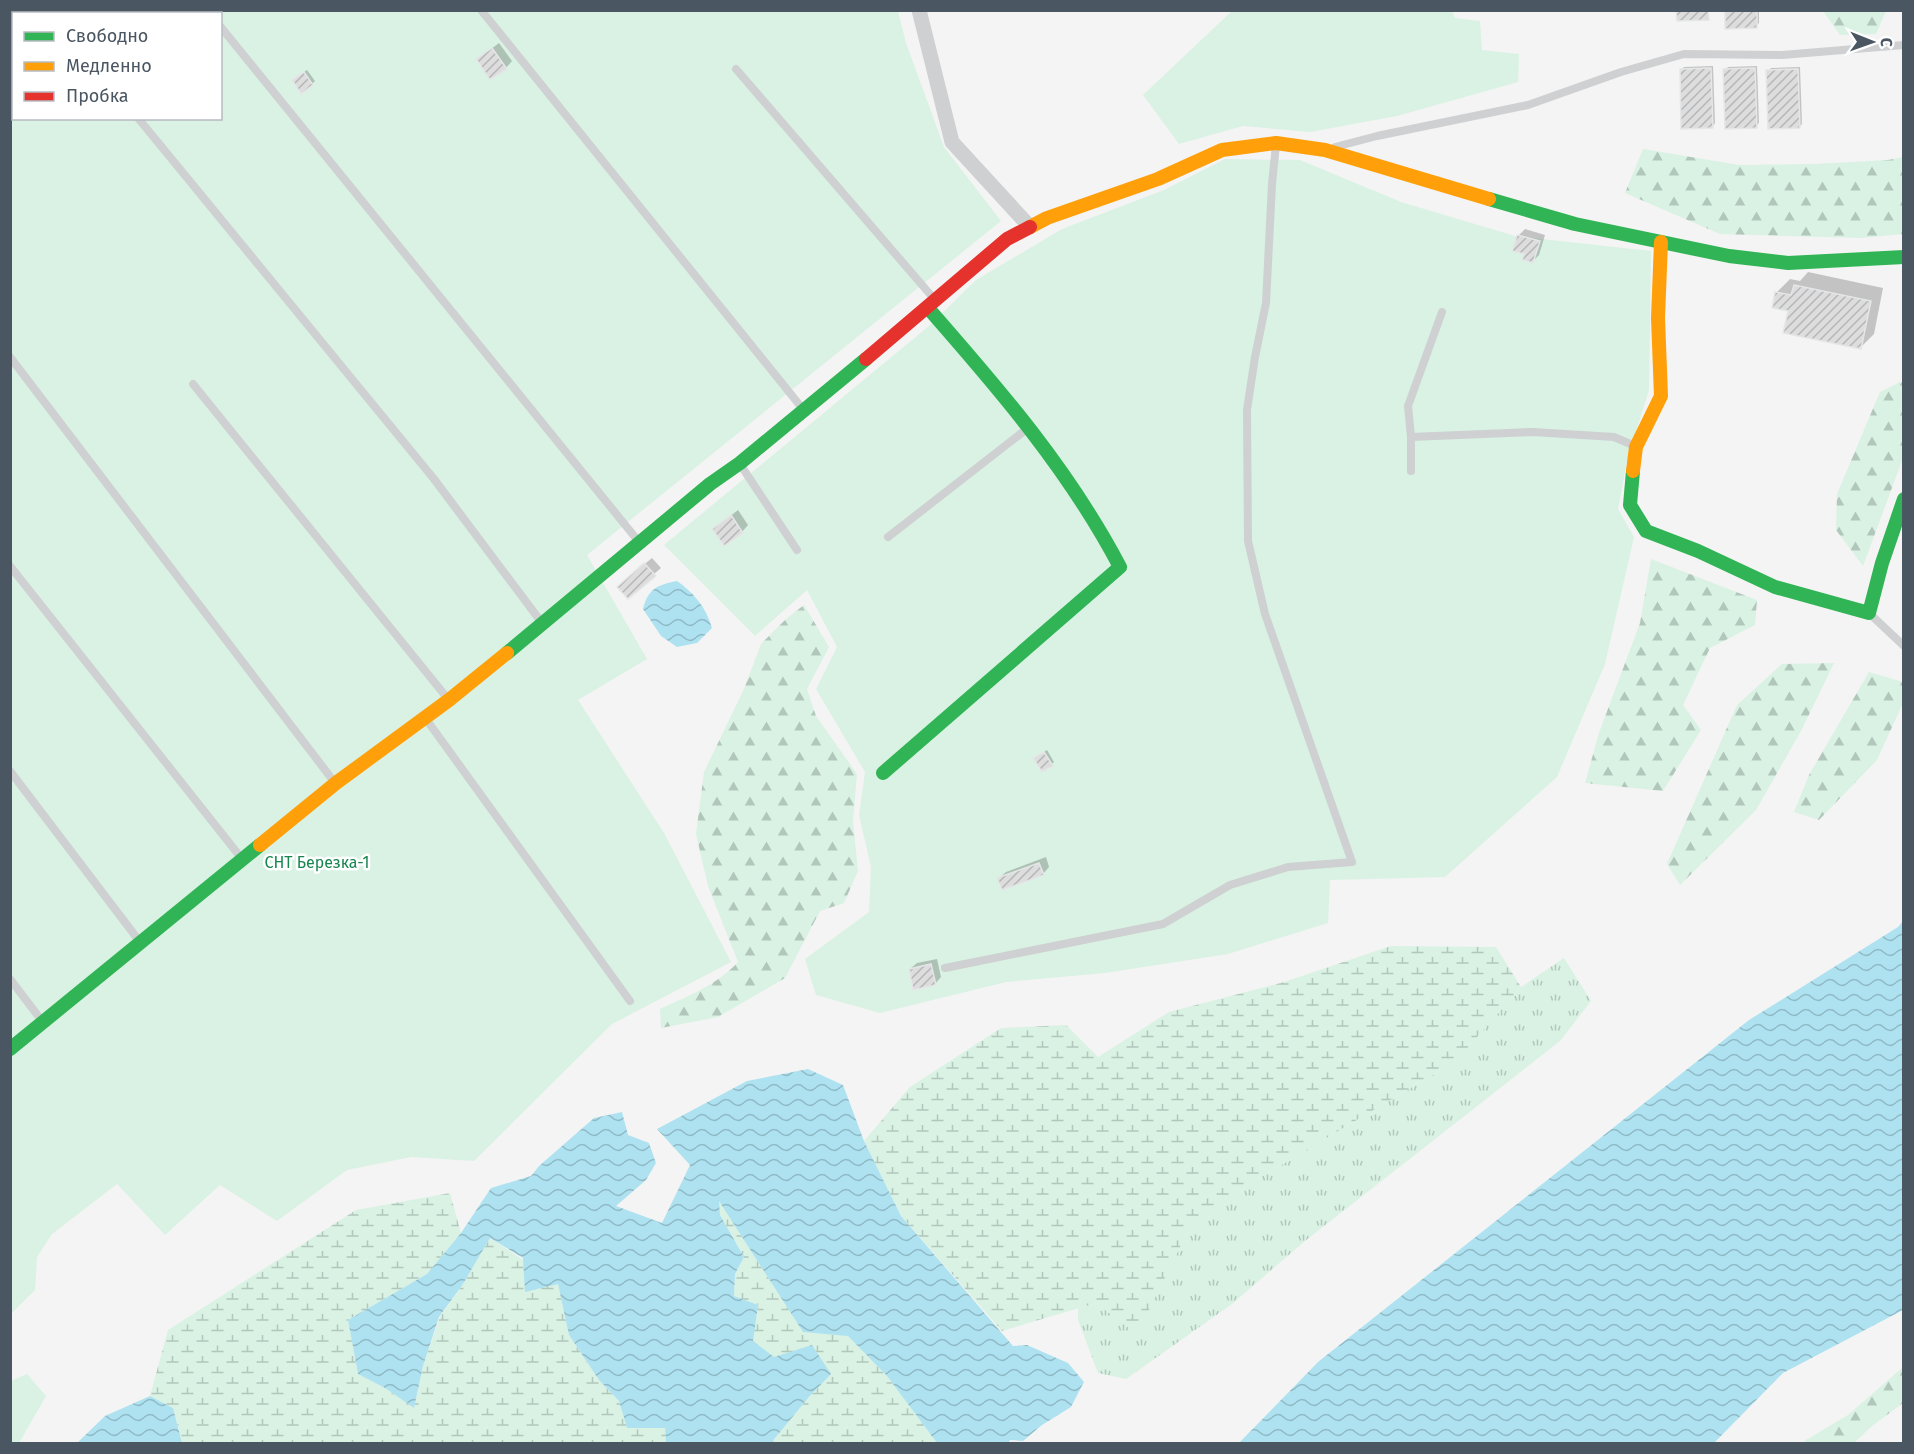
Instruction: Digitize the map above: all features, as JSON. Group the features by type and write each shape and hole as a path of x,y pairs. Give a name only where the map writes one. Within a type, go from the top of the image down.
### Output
{"street":[{"path":"920,10 952,142 1030,227"},
{"path":"10,1049 336,783 426,719 543,624 710,484 740,463 932,305 1006,239 1047,218 1158,179 1222,150 1276,143 1325,150 1575,224 1729,256 1788,263 1904,257"},
{"path":"1661,242 1658,318 1661,396 1636,447 1630,505 1646,531 1698,551 1775,587 1869,613 1882,563 1904,499"},
{"path":"883,773 1120,567 1078,492 1007,398 932,305"}],"lane":[{"path":"481,10 804,410"},
{"path":"222,28 640,543"},
{"path":"1325,150 1377,136 1528,105 1621,72 1684,54 1782,55 1904,45"},
{"path":"736,69 932,305"},
{"path":"140,120 434,479 543,624"},
{"path":"945,968 1163,924 1230,885 1288,867 1352,862 1265,614 1248,541 1247,410 1266,303 1276,143"},
{"path":"1411,471 1408,406 1442,312"},
{"path":"10,357 336,783"},
{"path":"193,384 449,700"},
{"path":"888,537 1029,427"},
{"path":"1411,437 1533,432 1614,437 1636,447"},
{"path":"740,463 797,550"},
{"path":"10,566 242,860"},
{"path":"1869,613 1904,646"},
{"path":"426,719 630,1000"},
{"path":"10,771 141,943"},
{"path":"10,978 43,1022"}],"green space":[{"path":"1233,10 1452,11 1455,18 1480,21 1482,50 1519,54 1518,82 1397,116 1310,132 1243,126 1179,144 1143,95"},
{"name":"СНТ Березка-1","path":"11,11 898,11 906,43 944,147 1001,221 587,555 647,659 578,700 664,833 731,962 612,1024 474,1161 411,1157 347,1170 277,1221 220,1185 165,1235 117,1184 52,1234 37,1257 35,1290 11,1314"},
{"path":"1823,11 1886,11 1876,34 1840,35"},
{"path":"1643,149 1739,165 1815,164 1888,160 1903,157 1903,234 1861,238 1720,234 1625,193"},
{"path":"1225,159 1300,160 1401,202 1515,236 1651,251 1649,390 1627,461 1618,509 1634,537 1605,664 1557,777 1445,877 1330,880 1328,923 1228,954 1105,973 1006,982 880,1013 816,995 805,959 869,912 871,867 859,815 865,772 816,689 837,647 807,590 755,636 664,545 929,326 976,280 1062,229 1164,190"},
{"path":"1900,382 1904,383 1903,458 1863,566 1836,530 1837,494 1880,392"},
{"path":"1651,559 1757,600 1755,625 1710,648 1683,705 1701,730 1663,791 1585,783 1599,733 1640,623"},
{"path":"804,605 829,647 807,689 816,716 857,774 853,821 858,871 844,903 820,911 785,978 718,1017 661,1028 660,1009 711,984 738,962 708,886 696,834 704,772 744,689 761,644"},
{"path":"1834,663 1802,729 1756,810 1680,885 1667,864 1737,705 1782,664"},
{"path":"1869,672 1903,682 1903,703 1877,760 1819,820 1794,812 1809,775"},
{"path":"1391,946 1496,947 1521,987 1456,1061 1254,1181 1186,1235 1137,1334 1096,1303 1002,1331 901,1216 864,1141 910,1087 1001,1028 1066,1025 1098,1057 1169,1012 1284,982"},
{"path":"1564,958 1591,1001 1560,1041 1305,1241 1232,1304 1126,1379 1098,1373 1078,1320 1078,1308 1096,1303 1137,1333 1186,1235 1254,1181 1456,1061 1521,987"},
{"path":"450,1193 461,1233 427,1274 348,1320 358,1374 385,1388 414,1408 423,1366 440,1317 490,1238 558,1283 569,1335 599,1380 619,1401 627,1427 665,1428 666,1443 182,1443 173,1408 150,1396 168,1330 356,1210"},
{"path":"718,1199 803,1332 847,1335 887,1376 937,1443 771,1443 831,1374 774,1357 752,1341 758,1305 734,1296 735,1274 744,1257 720,1215"},
{"path":"1903,1367 1903,1403 1854,1443 1804,1443 1848,1415"},
{"path":"27,1374 46,1396 19,1443 11,1443 11,1381"}],"water":[{"path":"677,581 699,601 712,628 697,643 677,647 661,636 643,609 654,589"},
{"path":"1903,921 1903,1310 1783,1373 1714,1443 1239,1443 1318,1362 1749,1020 1898,927"},
{"path":"808,1069 843,1085 864,1141 901,1216 1013,1346 1027,1345 1068,1363 1084,1382 1071,1407 1042,1425 1023,1441 1010,1440 1008,1444 937,1443 887,1376 848,1336 803,1332 719,1201 720,1215 744,1257 735,1274 734,1296 758,1305 753,1341 774,1357 812,1345 831,1374 771,1443 666,1443 665,1428 627,1428 619,1401 599,1380 569,1335 558,1284 525,1292 523,1258 490,1238 463,1284 439,1317 423,1366 414,1408 385,1388 358,1374 348,1320 427,1274 461,1233 491,1188 531,1176 539,1166 594,1118 622,1112 628,1135 649,1143 656,1163 646,1180 616,1206 662,1223 690,1165 657,1129 747,1081"},
{"path":"150,1396 173,1408 182,1443 77,1443 105,1416"}],"building":[{"path":"1676,10 1708,10 1709,20 1677,21"},
{"path":"1725,10 1757,10 1757,28 1725,29"},
{"path":"492,48 507,69 490,80 476,59"},
{"path":"1711,68 1713,128 1681,129 1680,69"},
{"path":"1755,68 1757,128 1725,129 1723,69"},
{"path":"1798,69 1800,128 1768,129 1766,70"},
{"path":"304,72 313,85 301,94 292,80"},
{"path":"1517,235 1540,241 1533,263 1522,260 1524,254 1512,251"},
{"path":"1794,285 1871,301 1861,349 1783,333 1788,311 1772,308 1775,292 1791,295"},
{"path":"731,515 743,533 724,546 712,529"},
{"path":"644,563 656,576 628,599 617,587"},
{"path":"1044,752 1053,766 1042,772 1033,758"},
{"path":"1039,863 1044,875 1002,890 997,878"},
{"path":"931,964 936,985 913,990 909,969"}],"traffic: fast":[{"path":"1489,199 1575,224 1729,256 1788,263 1904,257"},
{"path":"883,773 1120,567 1079,497 1056,464 1007,400 928,308"},
{"path":"507,653 710,484 740,463 866,359"},
{"path":"1633,471 1630,505 1646,531 1698,551 1775,587 1869,613 1882,563 1904,499"},
{"path":"10,1049 260,845"}],"traffic: slow":[{"path":"1030,227 1047,218 1158,179 1222,150 1276,143 1325,150 1489,199"},
{"path":"1633,471 1636,447 1661,396 1658,318 1661,242"},
{"path":"260,845 336,783 449,700 507,653"}],"traffic: jam":[{"path":"866,359 1007,239 1030,227"}]}
